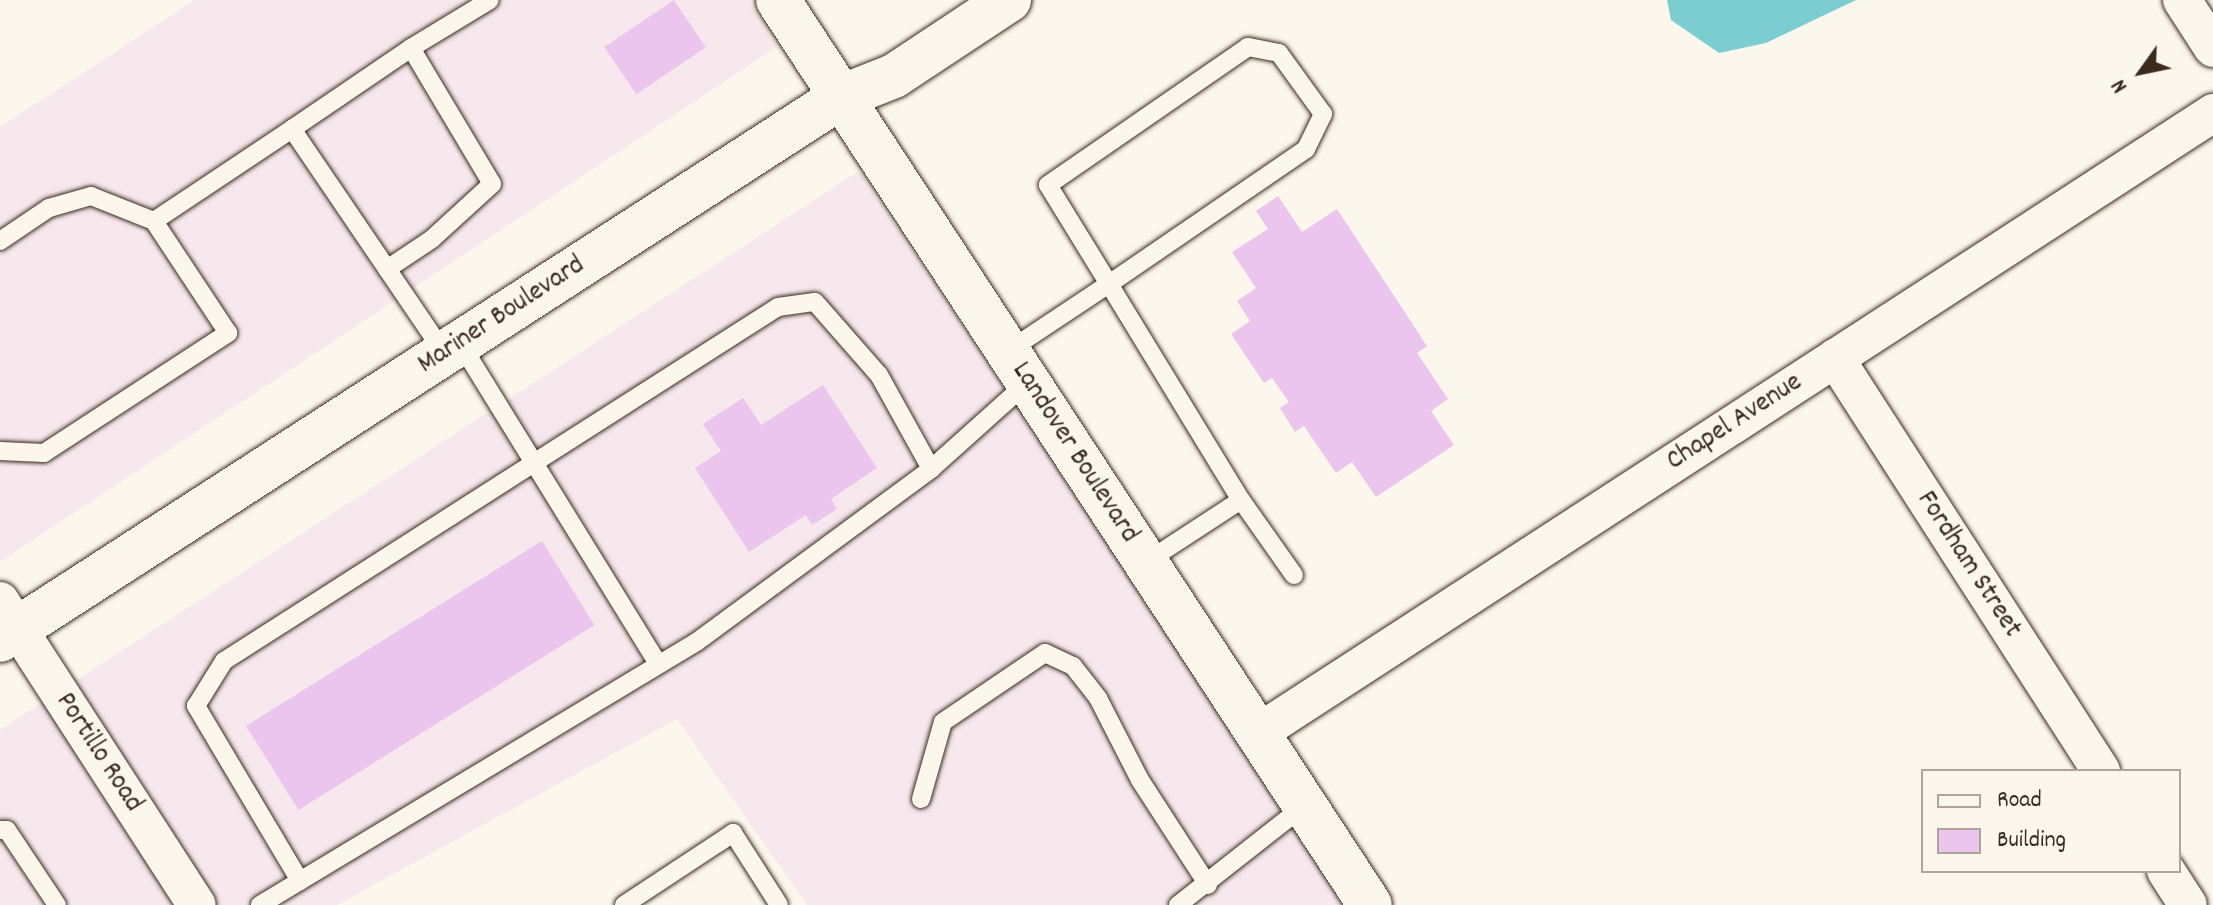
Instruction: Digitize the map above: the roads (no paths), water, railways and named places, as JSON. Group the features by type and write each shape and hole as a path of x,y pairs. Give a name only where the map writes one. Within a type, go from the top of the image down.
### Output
{"main road":[{"name":"Landover Boulevard","path":"778,0 1370,905"},
{"name":"Mariner Boulevard","path":"6,623 452,348 841,97 894,76 1009,0"}],"street":[{"path":"2182,0 2213,48"},
{"name":"Chapel Avenue","path":"1258,733 2213,113"},
{"name":"Fordham Street","path":"1835,358 2100,769"},
{"name":"Portillo Road","path":"6,623 197,905"},
{"path":"2167,873 2188,905"}],"lane":[{"path":"154,221 411,48 490,0"},
{"path":"260,905 658,664 931,469 1017,367 1109,284 1306,149 1323,114 1279,53 1248,47 1048,185 1109,284 1241,500 1294,575"},
{"path":"387,269 432,239 492,184 411,48"},
{"path":"292,129 387,269 452,348 537,464 658,664"},
{"path":"0,241 49,208 91,196 154,221 228,333 44,453 0,451"},
{"path":"300,881 196,706 224,661 537,464 778,307 815,302 879,375 931,469"},
{"path":"1146,563 1241,500"},
{"path":"921,799 943,722 1045,653 1073,666 1098,698 1140,780 1208,885"},
{"path":"1178,905 1208,885 1305,805"},
{"path":"0,830 7,830 57,905"},
{"path":"624,905 733,833 779,905"}],"water":[{"path":"1667,0 1856,0 1766,43 1719,53 1671,20"}]}
